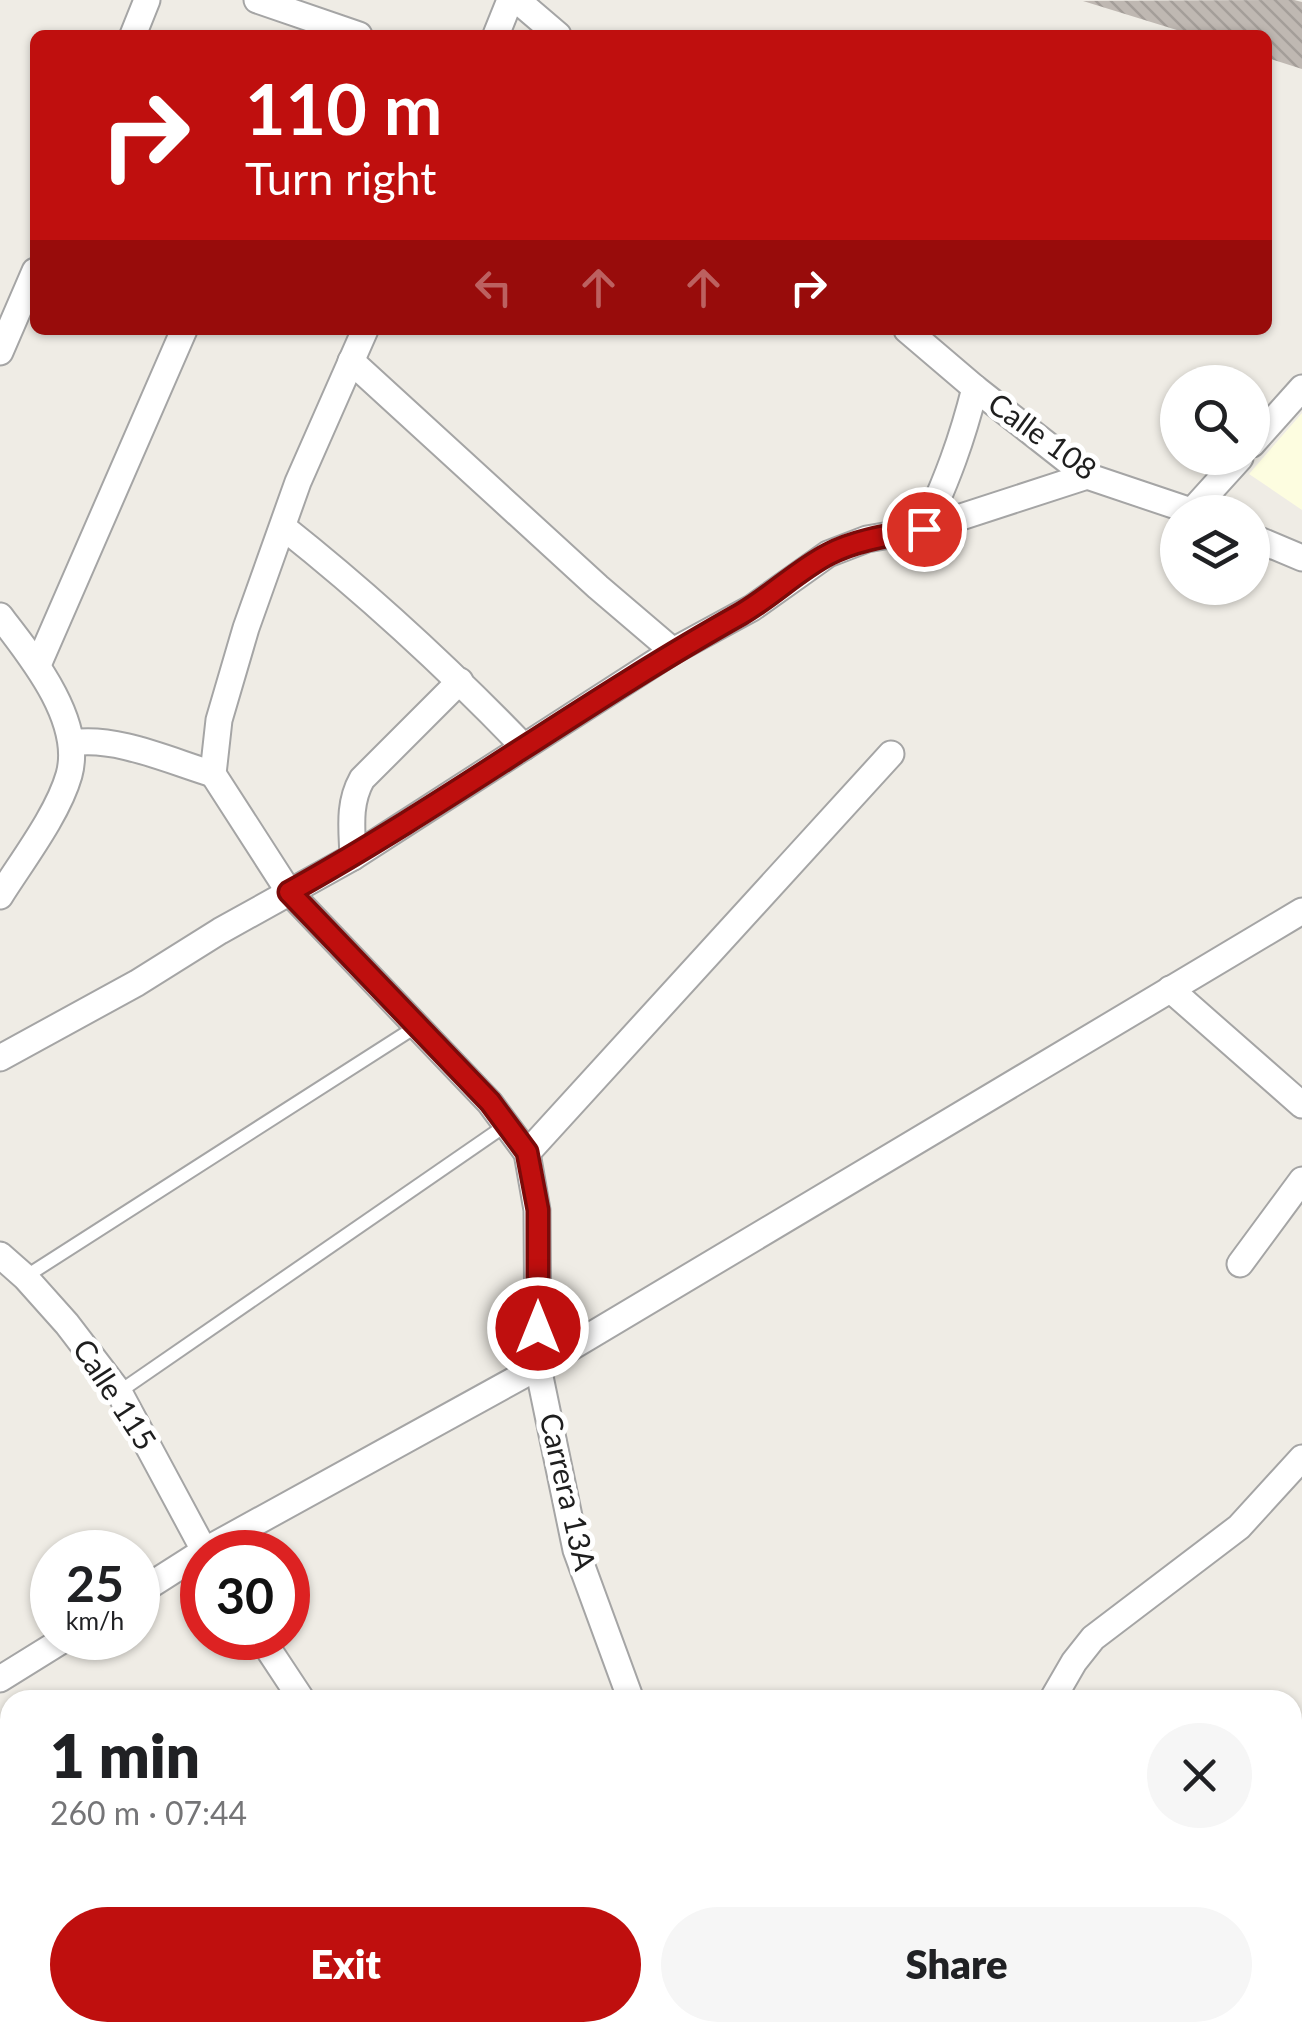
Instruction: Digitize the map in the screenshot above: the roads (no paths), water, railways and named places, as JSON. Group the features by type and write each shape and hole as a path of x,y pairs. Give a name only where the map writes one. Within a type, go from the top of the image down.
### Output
{"street":[{"path":"135,30 148,0"},
{"path":"257,0 316,28"},
{"path":"499,30 514,0 552,30"},
{"path":"0,352 30,283"},
{"path":"38,665 182,335"},
{"path":"72,743 113,743 213,774 219,720 246,628 306,462 363,335"},
{"name":"Calle 108","path":"913,335 1087,476 1160,501"},
{"path":"351,362 673,651"},
{"path":"924,529 950,475 975,388"},
{"path":"1270,424 1302,388"},
{"path":"1208,495 1225,475"},
{"path":"0,1058 352,857 673,651 752,608 828,554 867,539 924,529 1087,476"},
{"path":"284,527 361,589 524,747"},
{"path":"1270,545 1302,558"},
{"path":"0,616 38,665 72,743 69,774 54,809 0,896"},
{"path":"352,857 351,807 362,779 460,681"},
{"path":"527,1152 890,754"},
{"name":"Carrera 13A","path":"213,774 289,892 490,1102 527,1152 538,1210 538,1367 576,1550 627,1690"},
{"path":"244,1530 538,1367 1302,911"},
{"path":"1170,989 1302,1106"},
{"path":"1240,1264 1302,1180"},
{"name":"Calle 115","path":"0,1254 67,1324 119,1392 192,1530"},
{"path":"1058,1690 1093,1638 1239,1527 1302,1458"},
{"path":"0,1680 31,1660"},
{"path":"276,1660 295,1690"}],"lane":[{"path":"26,1278 417,1026"},
{"path":"119,1392 506,1124"}]}
